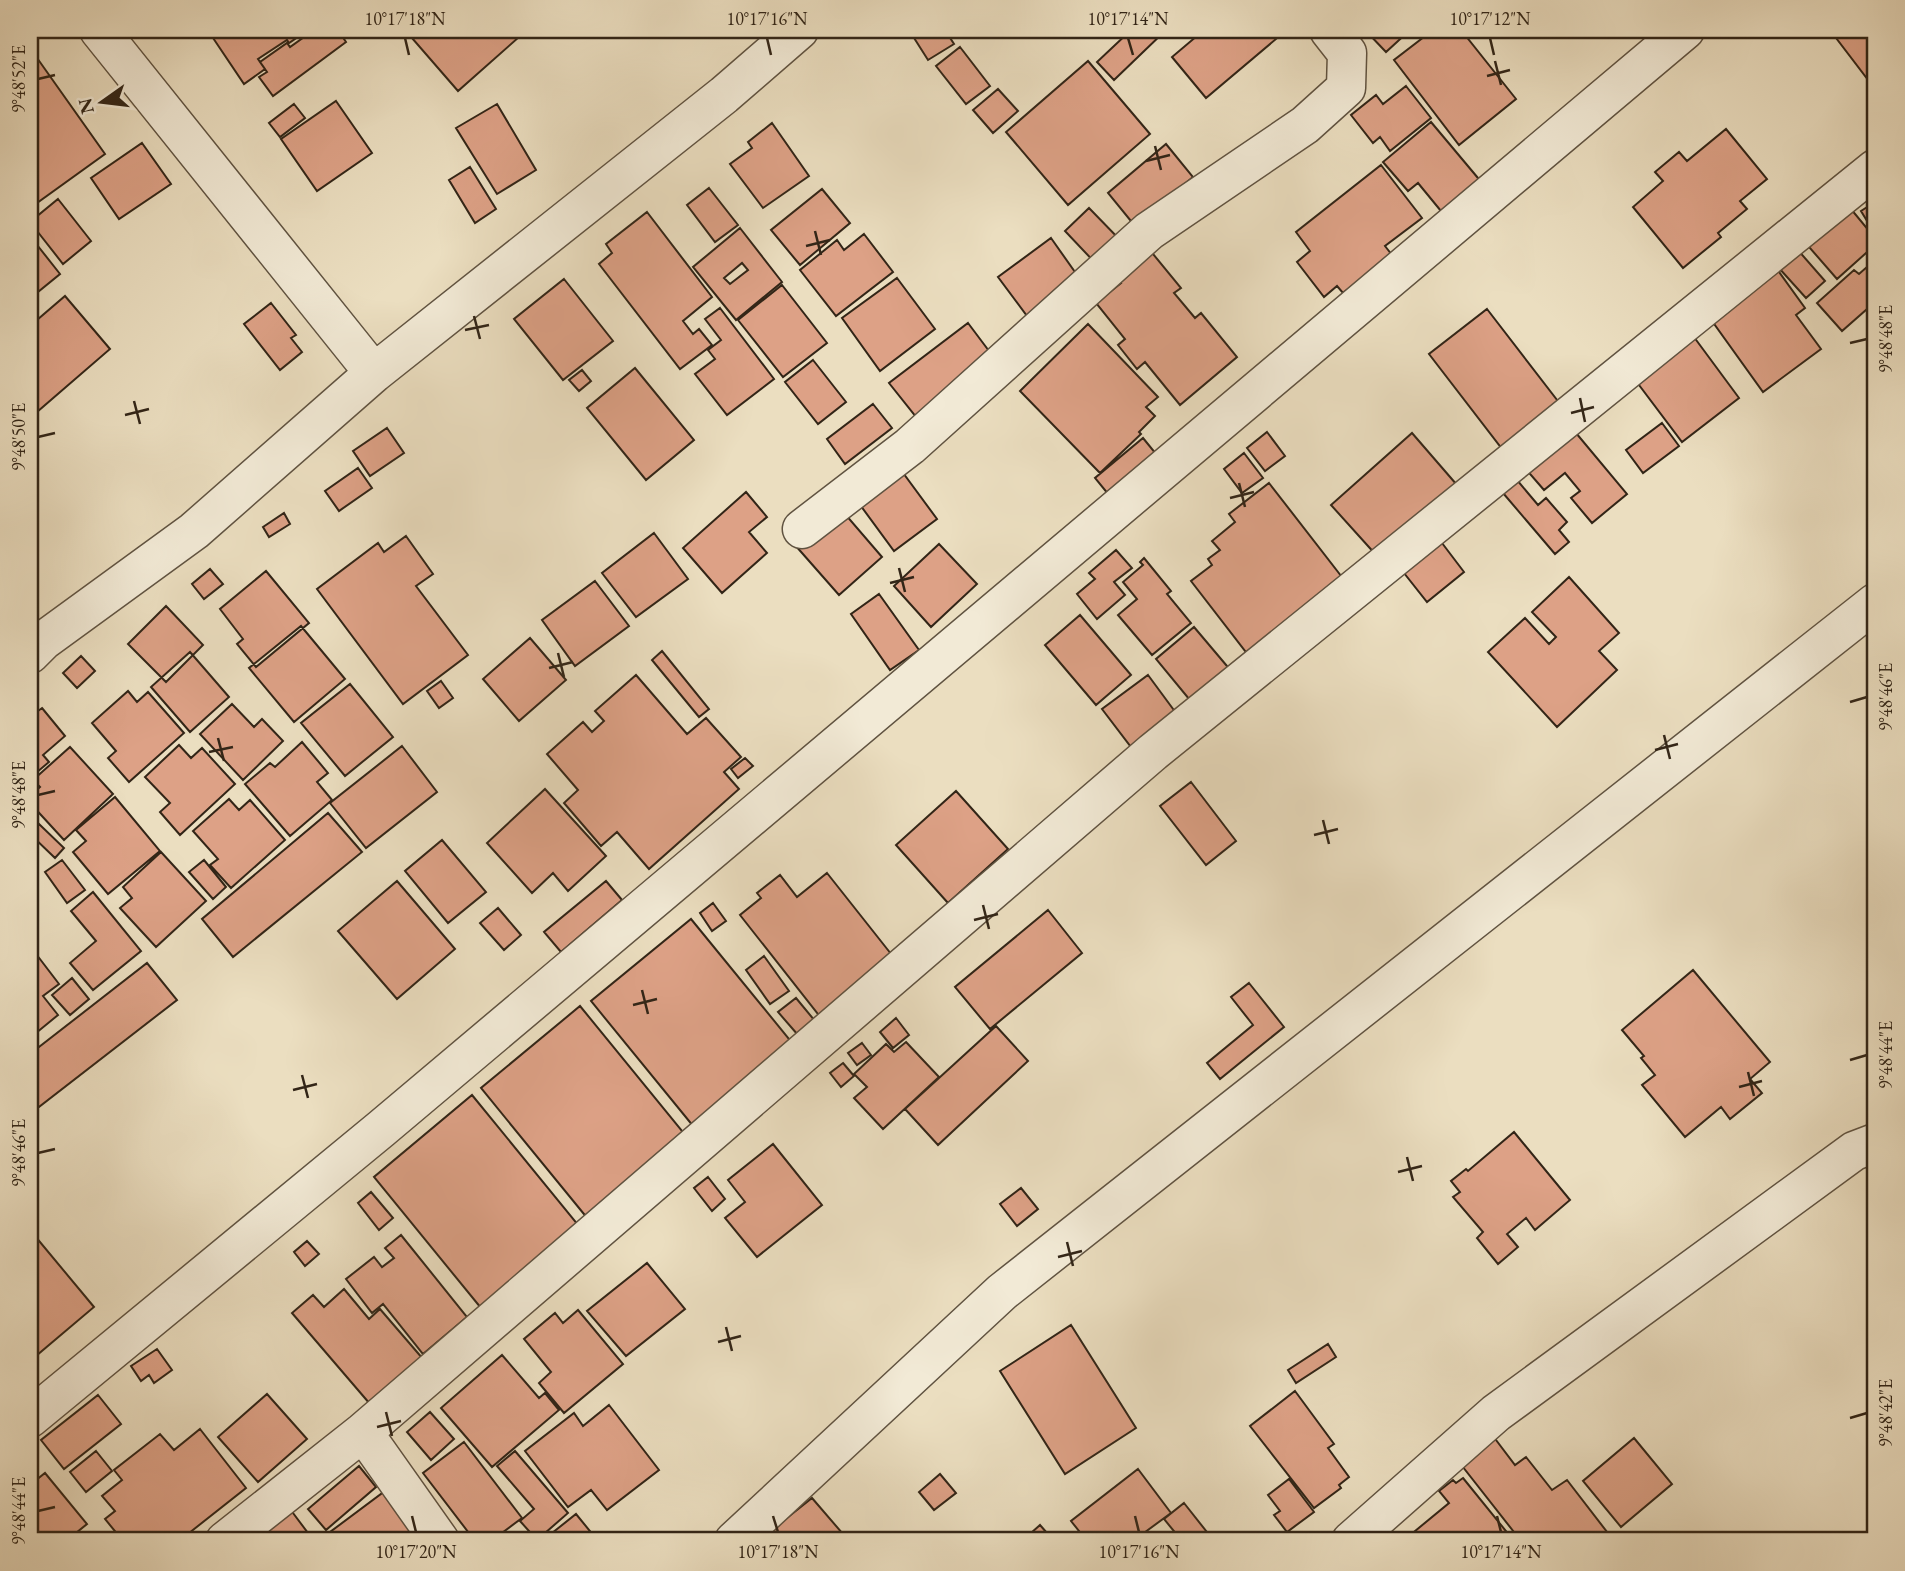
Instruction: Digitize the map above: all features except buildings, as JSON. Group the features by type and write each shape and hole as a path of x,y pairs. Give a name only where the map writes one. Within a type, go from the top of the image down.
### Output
{"street":[{"path":"99,30 374,373"},
{"path":"30,654 43,641 194,531 374,373 724,94 799,30"},
{"path":"802,529 910,446 1149,231 1305,125 1346,88 1347,53 1329,30"},
{"path":"30,1418 392,1120 1685,30"},
{"path":"225,1541 363,1432 1153,752 1875,169"},
{"path":"734,1541 1002,1292 1875,603"},
{"path":"1351,1541 1496,1413 1854,1152 1875,1143"},
{"path":"363,1432 440,1541"}]}
